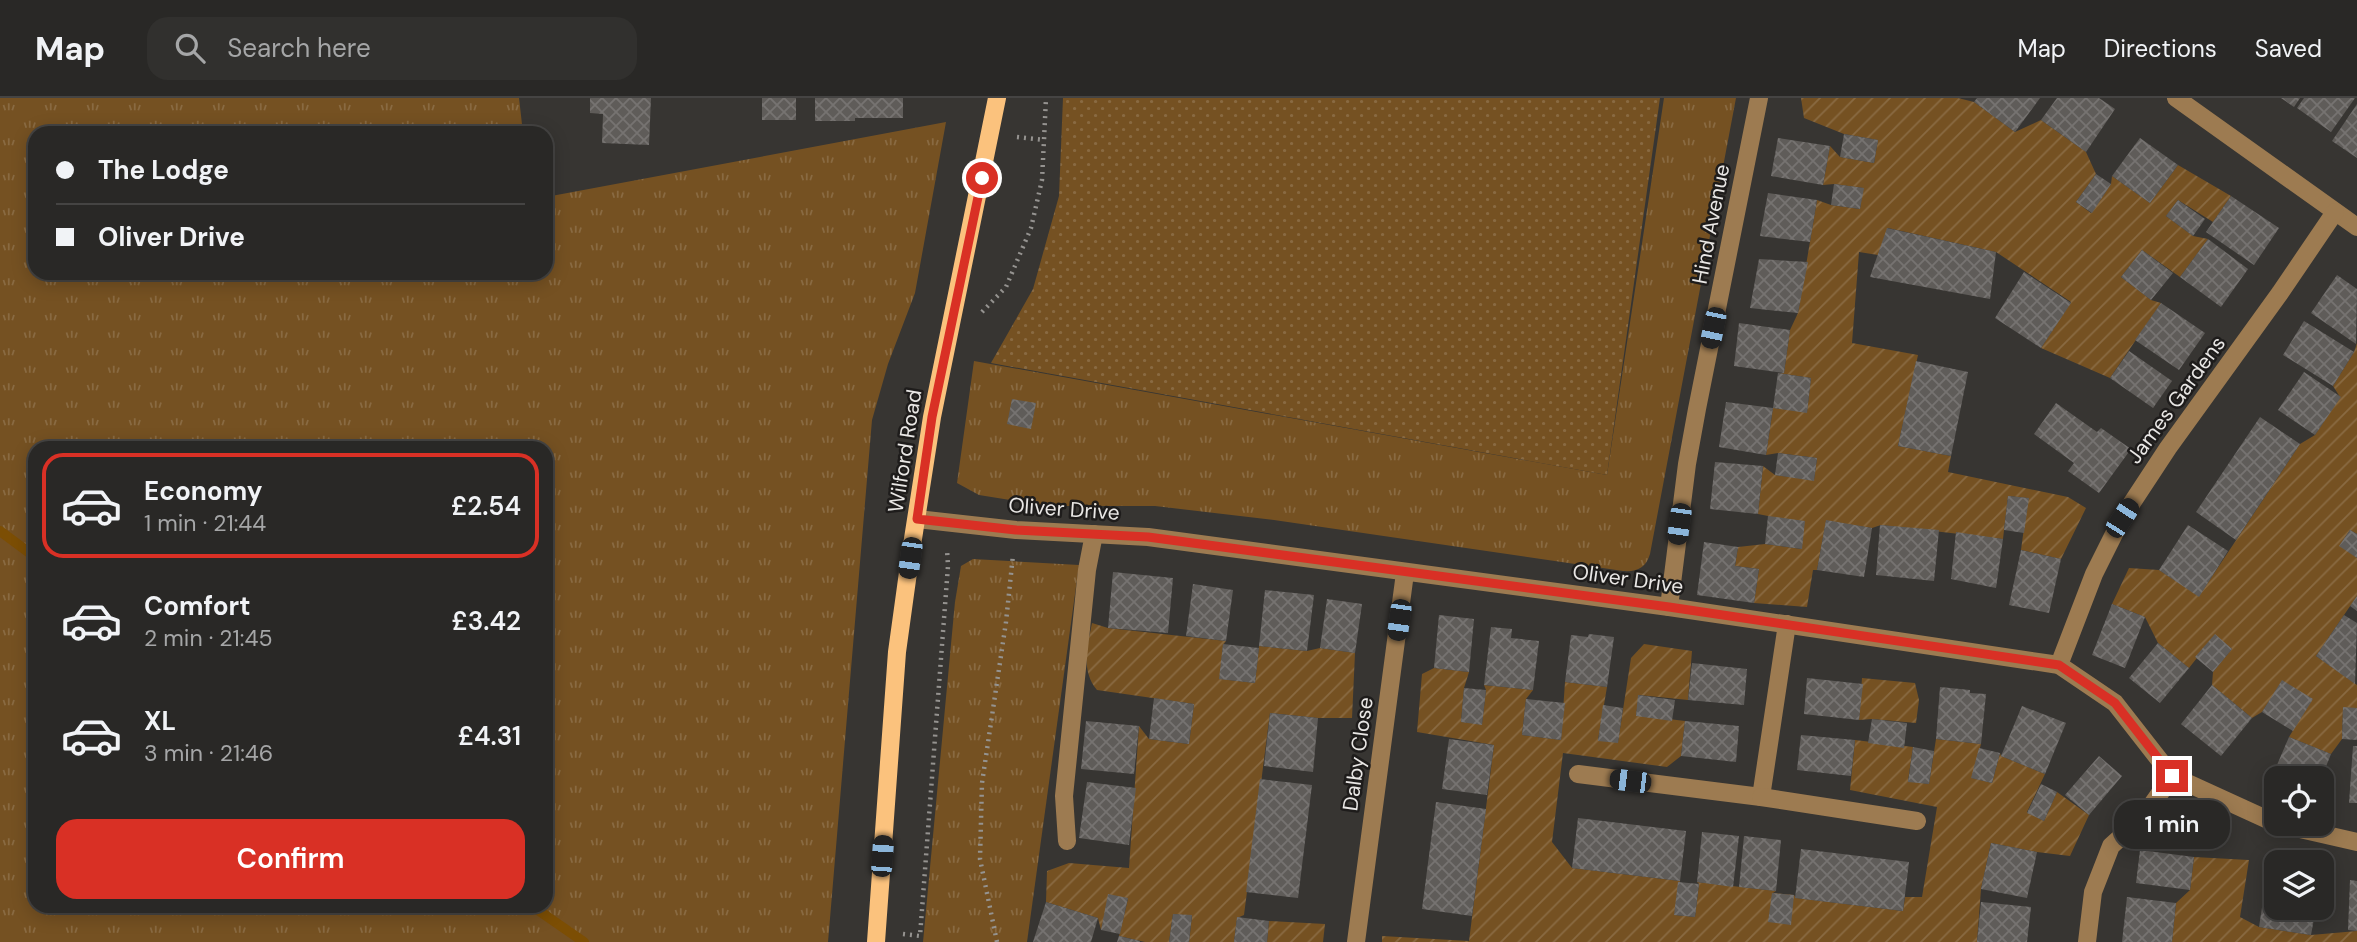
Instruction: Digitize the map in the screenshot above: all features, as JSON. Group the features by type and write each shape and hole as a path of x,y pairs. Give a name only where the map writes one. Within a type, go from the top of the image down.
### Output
{"main road":[{"name":"Wilford Road","path":"876,937 897,652 934,406 997,98"}],"street":[{"name":"Hind Avenue","path":"1669,607 1687,464 1759,98"},
{"path":"2176,98 2357,227"},
{"name":"James Gardens","path":"2059,665 2094,574 2122,518 2168,448 2335,212"},
{"name":"Oliver Drive","path":"917,519 1016,530 1148,537 1669,607 2059,665 2115,703 2172,776 2264,818"},
{"path":"1067,841 1064,796 1087,570 1094,534"},
{"name":"Dalby Close","path":"1356,942 1405,573"},
{"path":"1760,797 1787,624"},
{"path":"1578,774 1760,797 1917,821"},
{"path":"2087,942 2093,892 2111,846 2144,816 2172,776"},
{"name":"Oliver Drive","path":"2330,836 2357,842"}],"path":[{"path":"974,321 1006,287 1031,228 1042,180 1044,140"},
{"path":"876,937 920,936 948,566 946,522"},
{"path":"997,942 980,859 982,783 1006,622 1016,530"}],"green space":[{"path":"0,98 519,98 522,126 28,126 28,280 553,280 553,196 946,122 915,293 888,364 872,420 828,942 0,942"},
{"path":"1063,98 1660,98 1607,475 991,363 1033,289 1059,196"},
{"path":"1664,98 1736,98 1650,554 1640,568 1623,571 1274,520 1155,506 1049,506 979,495 957,483 974,361 1607,475"},
{"path":"1801,98 1958,98 1974,102 2015,132 2041,120 2086,152 2096,174 2076,202 2091,213 2111,184 2112,176 2150,203 2178,165 2231,196 2213,222 2178,200 2166,216 2193,236 2208,239 2180,277 2142,250 2121,277 2151,300 2161,303 2110,378 2041,348 2071,302 1996,252 1888,228 1878,255 1859,252 1852,343 1918,355 1898,446 1951,456 1948,472 2068,497 2086,508 2061,559 2021,550 2028,498 2008,496 2003,539 1881,525 1872,528 1826,521 1817,570 1813,570 1807,607 1754,603 1759,569 1735,566 1738,547 1765,544 1801,549 1768,516 1758,514 1763,466 1775,475 1814,480 1817,458 1778,453 1766,455 1773,408 1807,412 1811,378 1778,373 1784,373 1790,330 1798,313 1817,200 1860,209 1863,188 1823,185 1830,146 1840,157 1874,163 1878,140 1844,134 1804,118"},
{"path":"2357,343 2357,534 2350,530 2340,545 2357,558 2357,596 2316,656 2357,685 2357,708 2343,708 2342,739 2331,754 2289,737 2312,699 2282,681 2262,712 2252,718 2212,685 2213,672 2232,649 2215,635 2189,668 2158,643 2145,617 2112,604 2129,568 2159,570 2199,596 2300,444 2315,435 2340,397 2333,386"},
{"path":"973,559 1079,565 1027,942 923,942 955,602 961,566"},
{"path":"1092,623 1108,628 1226,641 1223,645 1220,679 1255,683 1259,646 1307,651 1320,648 1355,653 1352,718 1270,713 1244,915 1237,918 1234,942 1189,942 1192,916 1173,914 1169,942 1145,942 1119,936 1128,899 1101,930 1098,918 1046,902 1047,871 1069,863 1129,868 1139,726 1149,739 1189,744 1194,704 1097,690 1087,667"},
{"path":"1644,644 1692,651 1688,700 1639,695 1636,715 1685,721 1681,756 1667,767 1563,753 1552,842 1572,868 1680,881 1675,915 1695,917 1699,884 1697,882 1776,891 1773,893 1794,895 1796,898 1903,911 1905,897 1922,897 1937,807 1850,790 1855,740 1913,747 1908,781 1929,784 1936,739 1981,744 1972,778 1992,783 2000,753 2001,756 2045,774 2027,812 2044,821 2057,792 2089,815 2070,856 1991,843 1981,889 1977,942 1382,942 1382,936 1469,941 1494,745 1417,732 1422,674 1434,668 1469,672 1464,688 1461,722 1482,724 1486,690 1484,685 1533,690 1526,699 1522,735 1561,740 1565,682 1607,687 1598,740 1618,742 1631,658"},
{"path":"1862,678 1915,683 1919,700 1916,723 1859,720"},
{"path":"2194,857 2249,860 2240,917 2259,927 2311,935 2357,931 2357,942 2172,942 2176,903 2190,890"},
{"path":"1269,921 1325,924 1323,942 1267,942"}],"building":[{"path":"590,98 651,98 649,145 602,143 603,114 590,113"},
{"path":"762,98 796,98 796,120 762,120"},
{"path":"815,98 903,98 903,118 815,121"},
{"path":"1977,98 2040,98 2015,132 1974,102"},
{"path":"2057,98 2099,98 2115,109 2086,152 2041,120"},
{"path":"2281,98 2300,98 2294,107"},
{"path":"2304,98 2355,98 2331,132 2297,108"},
{"path":"2357,104 2357,158 2332,141"},
{"path":"1844,134 1878,140 1874,163 1840,157"},
{"path":"1778,138 1830,146 1823,185 1771,176"},
{"path":"2140,138 2178,165 2150,203 2112,176"},
{"path":"2096,174 2111,184 2092,213 2076,202"},
{"path":"1834,184 1864,188 1860,209 1831,205"},
{"path":"1768,193 1817,200 1810,242 1760,236"},
{"path":"2231,196 2279,228 2254,265 2206,232"},
{"path":"2178,200 2205,219 2193,236 2166,216"},
{"path":"1887,228 1996,252 1990,299 1870,277"},
{"path":"2208,239 2248,269 2221,307 2180,277"},
{"path":"2142,250 2173,273 2151,300 2121,277"},
{"path":"1759,259 1808,262 1798,313 1750,308"},
{"path":"2024,272 2071,303 2041,348 1995,318"},
{"path":"2337,275 2357,289 2356,344 2311,313"},
{"path":"2161,303 2205,333 2179,370 2135,340"},
{"path":"2304,321 2354,352 2333,386 2283,355"},
{"path":"1739,323 1790,330 1784,373 1734,366"},
{"path":"2129,351 2172,381 2153,408 2110,378"},
{"path":"1916,361 1968,372 1951,456 1898,446"},
{"path":"2304,372 2341,397 2315,435 2278,410"},
{"path":"1778,373 1811,378 1807,413 1773,408"},
{"path":"1012,399 1036,403 1031,429 1007,424"},
{"path":"1726,402 1773,408 1766,455 1719,447"},
{"path":"2056,403 2097,432 2101,428 2131,449 2099,493 2068,471 2074,463 2034,434"},
{"path":"2260,417 2300,444 2236,540 2196,512"},
{"path":"1778,453 1817,458 1814,481 1775,475"},
{"path":"1715,462 1763,466 1758,514 1710,509"},
{"path":"2008,496 2029,498 2024,533 2004,530"},
{"path":"1768,516 1805,521 1802,549 1765,544"},
{"path":"1826,520 1872,528 1864,577 1817,570"},
{"path":"1880,525 1939,530 1934,581 1876,575"},
{"path":"2188,525 2228,551 2199,597 2159,570"},
{"path":"2350,530 2357,534 2357,558 2339,546"},
{"path":"1956,532 2003,539 1996,588 1951,579"},
{"path":"1704,542 1738,547 1735,566 1759,569 1754,603 1697,595"},
{"path":"2021,550 2061,559 2049,613 2009,605"},
{"path":"1113,572 1173,578 1168,633 1108,628"},
{"path":"1193,584 1233,590 1226,641 1186,636"},
{"path":"1265,590 1314,595 1307,651 1259,646"},
{"path":"2357,596 2357,611 2350,606"},
{"path":"1327,599 1362,604 1355,653 1320,648"},
{"path":"2112,604 2145,617 2125,668 2092,655"},
{"path":"1439,615 1474,619 1469,672 1434,668"},
{"path":"2344,615 2357,623 2355,684 2316,656"},
{"path":"1491,627 1512,629 1511,638 1539,641 1533,690 1484,685"},
{"path":"1589,634 1614,637 1607,687 1565,682 1571,635 1588,637"},
{"path":"2215,634 2232,649 2213,672 2195,657"},
{"path":"2158,643 2189,668 2160,703 2129,678"},
{"path":"1223,644 1259,648 1255,683 1219,679"},
{"path":"1692,663 1747,669 1744,705 1688,700"},
{"path":"1807,678 1863,684 1859,720 1804,714"},
{"path":"2282,680 2313,699 2293,731 2262,712"},
{"path":"2212,685 2252,718 2221,756 2181,724"},
{"path":"1940,687 1986,694 1981,744 1936,739"},
{"path":"1464,688 1486,690 1482,725 1461,722"},
{"path":"1638,695 1675,700 1672,721 1636,716"},
{"path":"1154,698 1194,704 1189,744 1149,739"},
{"path":"1526,699 1565,703 1561,740 1522,735"},
{"path":"1603,705 1623,708 1618,743 1598,741"},
{"path":"2022,706 2066,723 2045,774 2001,756"},
{"path":"2343,707 2357,708 2357,740 2342,739"},
{"path":"1270,713 1318,718 1313,772 1264,766"},
{"path":"1872,719 1907,723 1904,748 1868,743"},
{"path":"1086,721 1139,726 1134,774 1081,769"},
{"path":"1685,721 1739,726 1736,762 1681,756"},
{"path":"1801,735 1855,740 1851,776 1797,770"},
{"path":"2289,737 2331,754 2326,766 2277,766"},
{"path":"1449,739 1494,745 1487,795 1442,789"},
{"path":"2353,746 2357,746 2357,803 2349,803"},
{"path":"1913,747 1934,751 1929,784 1908,782"},
{"path":"1979,748 2000,753 1992,783 1971,778"},
{"path":"2099,756 2122,776 2089,815 2065,795"},
{"path":"1260,779 1312,785 1298,898 1246,892"},
{"path":"1087,782 1136,788 1129,845 1079,838"},
{"path":"2041,784 2057,792 2044,821 2027,813"},
{"path":"1436,802 1486,809 1472,916 1422,909"},
{"path":"1578,818 1686,831 1680,881 1572,868"},
{"path":"1702,832 1739,836 1733,887 1697,882"},
{"path":"1744,836 1781,840 1776,891 1739,887"},
{"path":"1991,843 2037,852 2027,898 1981,889"},
{"path":"1801,849 1909,862 1903,911 1795,898"},
{"path":"2140,850 2194,857 2190,890 2136,883"},
{"path":"2350,880 2357,881 2357,931 2348,930"},
{"path":"1678,882 1699,884 1695,917 1674,915"},
{"path":"1772,893 1794,895 1791,925 1768,922"},
{"path":"1108,894 1128,898 1120,934 1101,930"},
{"path":"2264,894 2264,920 2314,920 2311,935 2259,927"},
{"path":"2127,897 2176,903 2172,942 2122,942"},
{"path":"1046,902 1098,918 1091,942 1033,942"},
{"path":"1981,902 2031,907 2027,942 1977,942"},
{"path":"1173,914 1192,915 1189,942 1169,942"},
{"path":"1237,917 1269,921 1267,942 1234,942"},
{"path":"1119,936 1140,941 1140,942 1117,942"}],"waterway":[{"path":"0,531 28,552"},
{"path":"542,913 584,942"}],"route":[{"path":"982,178 932,417 917,519 1016,530 1148,537 1669,607 2059,665 2115,703 2172,776"}]}
